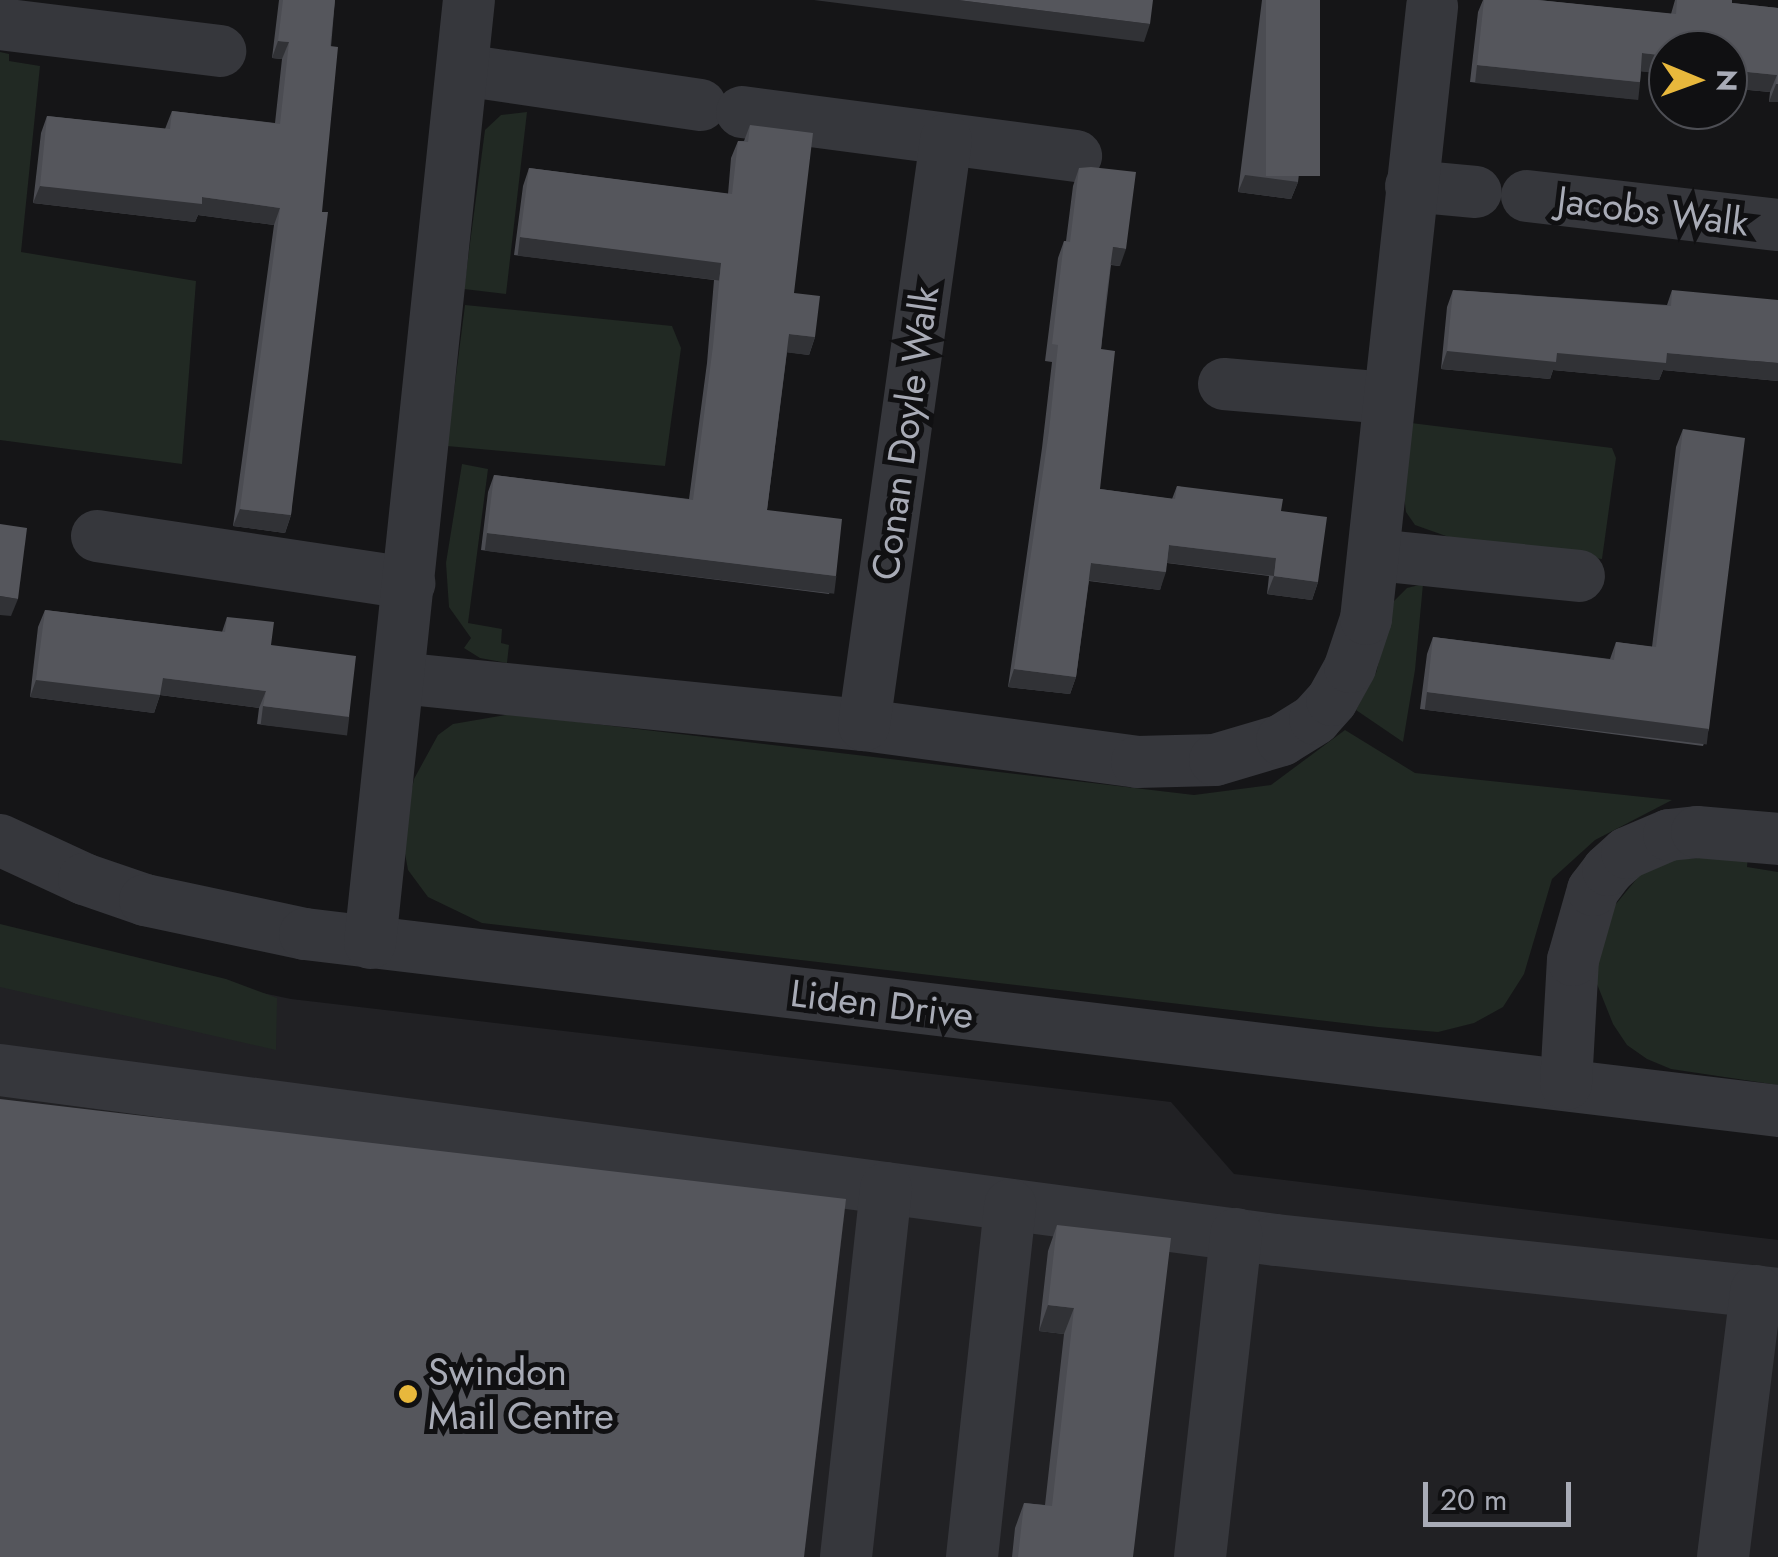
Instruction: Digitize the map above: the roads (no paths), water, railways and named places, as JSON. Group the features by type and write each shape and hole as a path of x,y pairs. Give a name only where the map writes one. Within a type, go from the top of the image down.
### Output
{"street":[{"path":"370,943 469,0"},
{"path":"399,678 864,726 1097,759 1156,763 1215,760 1282,740 1315,719 1350,667 1366,619 1376,556 1388,398 1432,7"},
{"path":"0,24 220,51"},
{"path":"463,70 1076,156"},
{"name":"Conan Doyle Walk","path":"864,726 946,140"},
{"path":"1411,186 1476,192"},
{"name":"Jacobs Walk","path":"1527,196 1778,226"},
{"path":"1224,384 1388,398"},
{"path":"97,536 409,583"},
{"path":"1376,556 1579,576"},
{"path":"1566,1084 1572,960 1594,890 1608,870 1627,853 1670,835 1697,832 1778,839"},
{"name":"Liden Drive","path":"0,840 84,879 145,900 226,920 370,943 1778,1110"},
{"path":"0,1070 1236,1234 1767,1293 1723,1557"},
{"path":"846,1557 886,1188"},
{"path":"972,1557 1010,1205"},
{"path":"1200,1557 1236,1234"}],"place":[{"name":"Swindon Mail Centre","path":"408,1394"}]}
